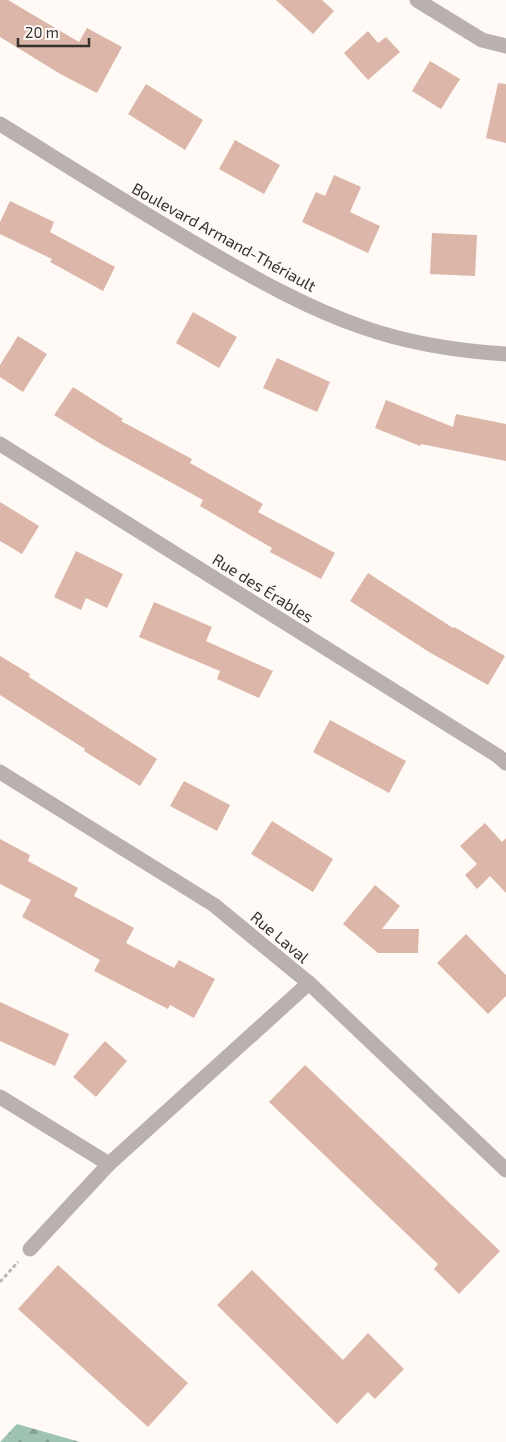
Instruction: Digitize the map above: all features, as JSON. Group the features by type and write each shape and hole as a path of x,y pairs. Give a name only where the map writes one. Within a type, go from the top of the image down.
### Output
{"street":[{"path":"417,0 482,40 506,46"},
{"name":"Boulevard Armand-Thériault","path":"0,124 161,224 240,270 312,307 362,327 426,344 506,354"},
{"name":"Rue des Érables","path":"0,444 503,756"},
{"name":"Rue Laval","path":"0,772 214,905 309,983 506,1170"},
{"path":"30,1249 109,1164 309,983"},
{"path":"0,1096 109,1164"}],"path":[{"path":"0,1282 30,1249"}],"green space":[{"path":"17,1424 80,1442 0,1442"}],"building":[{"path":"0,0 8,0 79,42 87,28 122,47 97,93 62,75 0,37"},
{"path":"276,0 322,0 334,11 313,34"},
{"path":"368,31 378,43 386,37 400,52 368,80 344,53"},
{"path":"430,61 460,79 441,109 412,91"},
{"path":"498,83 506,84 506,143 486,138"},
{"path":"146,84 203,120 185,150 128,114"},
{"path":"235,140 280,165 264,194 219,169"},
{"path":"334,175 361,187 350,212 380,226 368,253 302,222 316,192 325,196"},
{"path":"10,201 54,222 50,232 115,267 103,291 50,262 52,259 0,234 0,222"},
{"path":"432,233 477,235 475,276 430,274"},
{"path":"193,312 237,337 219,368 176,343"},
{"path":"18,336 47,354 23,392 0,377 0,365"},
{"path":"277,358 330,382 317,412 263,388"},
{"path":"73,387 123,419 121,421 192,459 190,463 263,504 258,512 335,553 321,579 270,552 272,548 200,506 203,500 101,444 54,415"},
{"path":"386,400 453,427 456,414 506,424 506,461 421,444 420,446 375,428"},
{"path":"0,502 39,526 22,554 0,541"},
{"path":"76,551 123,574 107,608 86,598 81,610 54,597"},
{"path":"368,573 453,628 505,656 488,685 429,652 350,601"},
{"path":"154,602 212,627 206,641 273,671 259,698 217,679 220,671 139,637"},
{"path":"0,656 30,674 29,677 157,759 140,786 0,695"},
{"path":"330,720 406,761 389,793 313,752"},
{"path":"184,781 230,805 217,831 170,806"},
{"path":"272,821 333,859 313,892 251,854"},
{"path":"485,823 502,842 506,838 506,893 490,876 477,889 465,875 477,864 460,846"},
{"path":"0,839 30,855 28,861 78,888 74,896 134,928 126,943 174,968 179,960 215,979 194,1018 170,1005 168,1009 94,971 100,960 22,917 31,900 0,884"},
{"path":"375,885 400,906 382,929 419,929 418,953 378,953 343,924"},
{"path":"466,934 506,975 506,996 488,1014 437,963"},
{"path":"0,1002 69,1034 55,1066 0,1041"},
{"path":"105,1041 127,1061 96,1097 73,1077"},
{"path":"305,1065 500,1251 459,1294 434,1269 438,1264 269,1102"},
{"path":"58,1265 188,1383 148,1427 18,1309"},
{"path":"252,1270 343,1360 368,1333 404,1369 375,1399 368,1392 337,1424 217,1305"}]}
